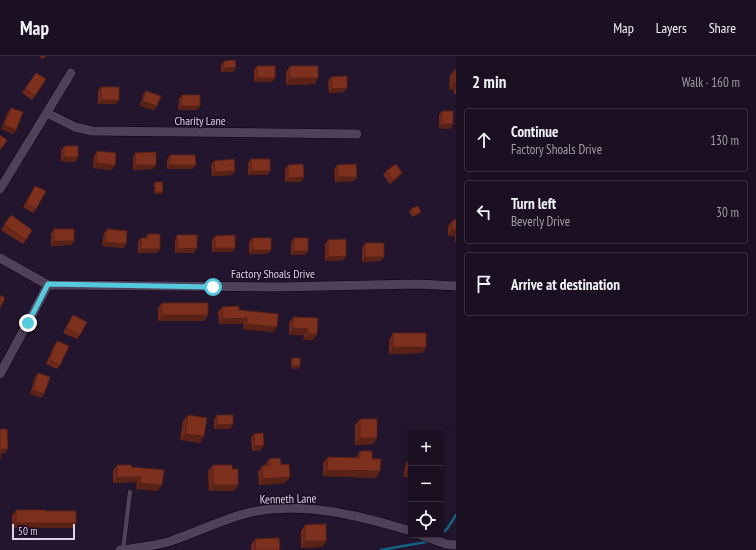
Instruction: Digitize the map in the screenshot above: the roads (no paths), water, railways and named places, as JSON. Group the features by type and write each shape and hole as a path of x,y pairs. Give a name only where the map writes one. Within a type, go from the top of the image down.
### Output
{"street":[{"path":"0,189 71,74"},
{"name":"Charity Lane","path":"47,113 75,127 92,131 357,134"},
{"name":"Factory Shoals Drive","path":"0,258 48,284 276,287 418,284 456,286"},
{"path":"0,374 48,284"},
{"name":"Kenneth Lane","path":"122,550 171,546 207,526 264,510 301,509 330,512 364,517 408,531"},
{"path":"432,538 456,545"}],"lane":[{"path":"122,550 130,492"}],"waterway":[{"path":"444,532 456,515"},
{"path":"381,550 426,542"}]}
